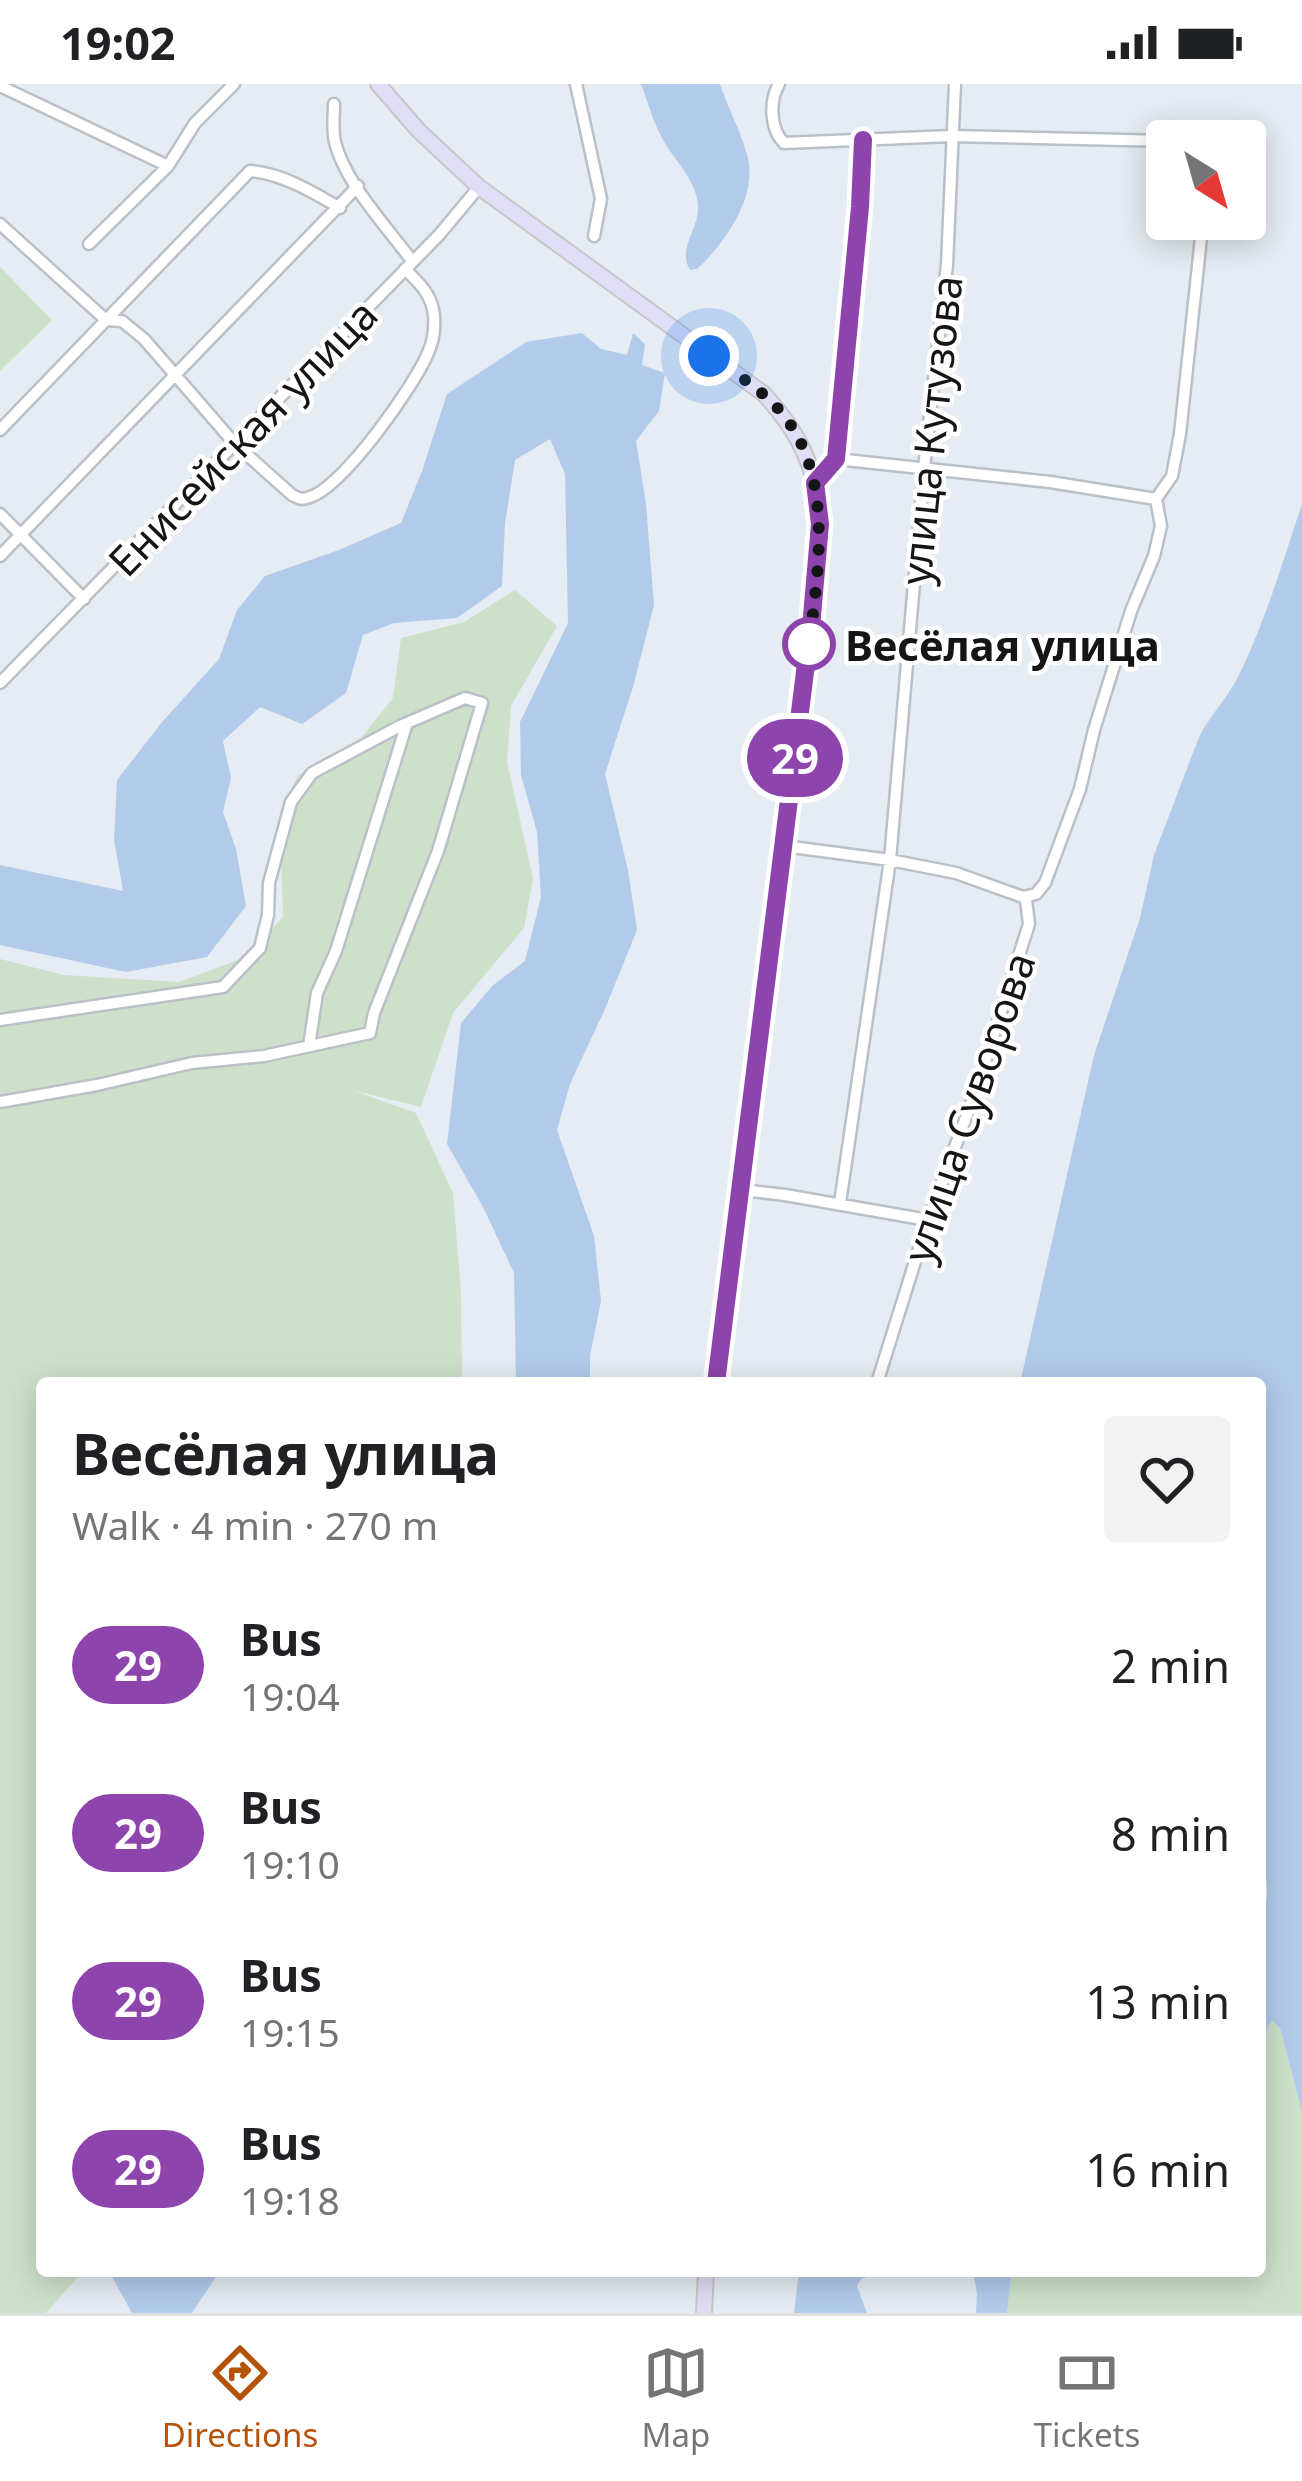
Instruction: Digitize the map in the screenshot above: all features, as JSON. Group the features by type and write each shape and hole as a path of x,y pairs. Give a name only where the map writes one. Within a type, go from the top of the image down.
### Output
{"main road":[{"path":"378,84 418,131 479,187 764,394 788,420 807,455 815,483 820,524 816,570 717,1377"},
{"path":"704,2313 706,2277"}],"street":[{"path":"89,244 167,166 195,123 234,84"},
{"path":"576,84 601,199 594,236"},
{"path":"779,84 773,94 774,122 784,143 951,136 1146,140"},
{"name":"улица Кутузова","path":"840,1204 890,860 923,467 947,265 955,84"},
{"path":"0,86 167,166"},
{"path":"0,224 106,320 122,321 144,339 236,444 292,495 305,499 325,489 388,418 431,346 434,312 427,291 340,157 333,137 334,104"},
{"path":"815,483 836,459 863,140"},
{"path":"0,430 250,171 313,192 340,208"},
{"path":"0,556 358,186"},
{"name":"Енисейская улица","path":"0,682 440,235 479,187"},
{"name":"улица Суворова","path":"879,1377 1029,924 1023,897 1036,893 1045,883 1080,789 1131,611 1154,556 1161,526 1156,499 1172,476 1180,434 1201,240"},
{"path":"836,459 1156,499"},
{"path":"0,514 84,599"},
{"path":"0,1020 223,987 260,948 268,915 268,883 291,802 312,773 465,698 482,703 438,851 370,1033 0,1102"},
{"path":"309,1046 317,993 336,951 407,723"},
{"path":"784,846 956,873 1023,897"},
{"path":"742,1190 928,1220"}],"green space":[{"path":"0,267 52,320 0,371"},
{"path":"515,590 557,626 511,706 507,762 533,878 524,928 453,1013 421,1107 352,1090 416,1113 453,1193 462,1377 36,1377 36,2277 78,2277 46,2313 0,2313 0,959 64,975 179,982 243,958 283,917 280,820 298,775 351,750 393,698 401,638 464,622"},
{"path":"1272,2021 1280,2028 1302,2112 1302,2313 1007,2313 1011,2277 1266,2277 1267,2033"}],"water":[{"path":"641,84 720,84 748,158 750,173 743,204 728,233 697,269 690,270 686,254 697,197 659,132"},
{"path":"582,333 601,349 627,355 633,333 645,344 642,365 665,373 659,411 636,441 654,605 605,774 637,930 570,1084 557,1130 594,1236 601,1301 590,1377 516,1377 514,1273 447,1144 461,1023 492,986 525,961 541,897 537,832 521,775 520,722 568,623 565,474 550,439 515,460 502,586 457,618 394,623 363,635 346,693 302,724 260,707 223,741 231,778 223,812 236,849 246,906 207,957 126,972 0,945 0,865 123,891 114,840 117,780 219,659 237,610 265,576 401,523 447,394 526,342"},
{"path":"1302,504 1302,2112 1280,2028 1272,2021 1266,2033 1266,1377 1021,1377 1094,1055 1140,918 1154,855 1199,737 1236,681 1274,590"},
{"path":"112,2277 216,2277 192,2313 132,2313"},
{"path":"798,2277 867,2277 857,2286 867,2313 794,2313"},
{"path":"974,2277 1011,2277 1007,2313 976,2313"}],"bus line":[{"name":"29","path":"717,1377 812,616 820,524 815,483 836,459 863,140"}],"place":[{"name":"Весёлая улица","path":"809,644"}],"route":[{"path":"709,356 764,394 788,420 807,455 820,524 808,652 809,644"}]}
